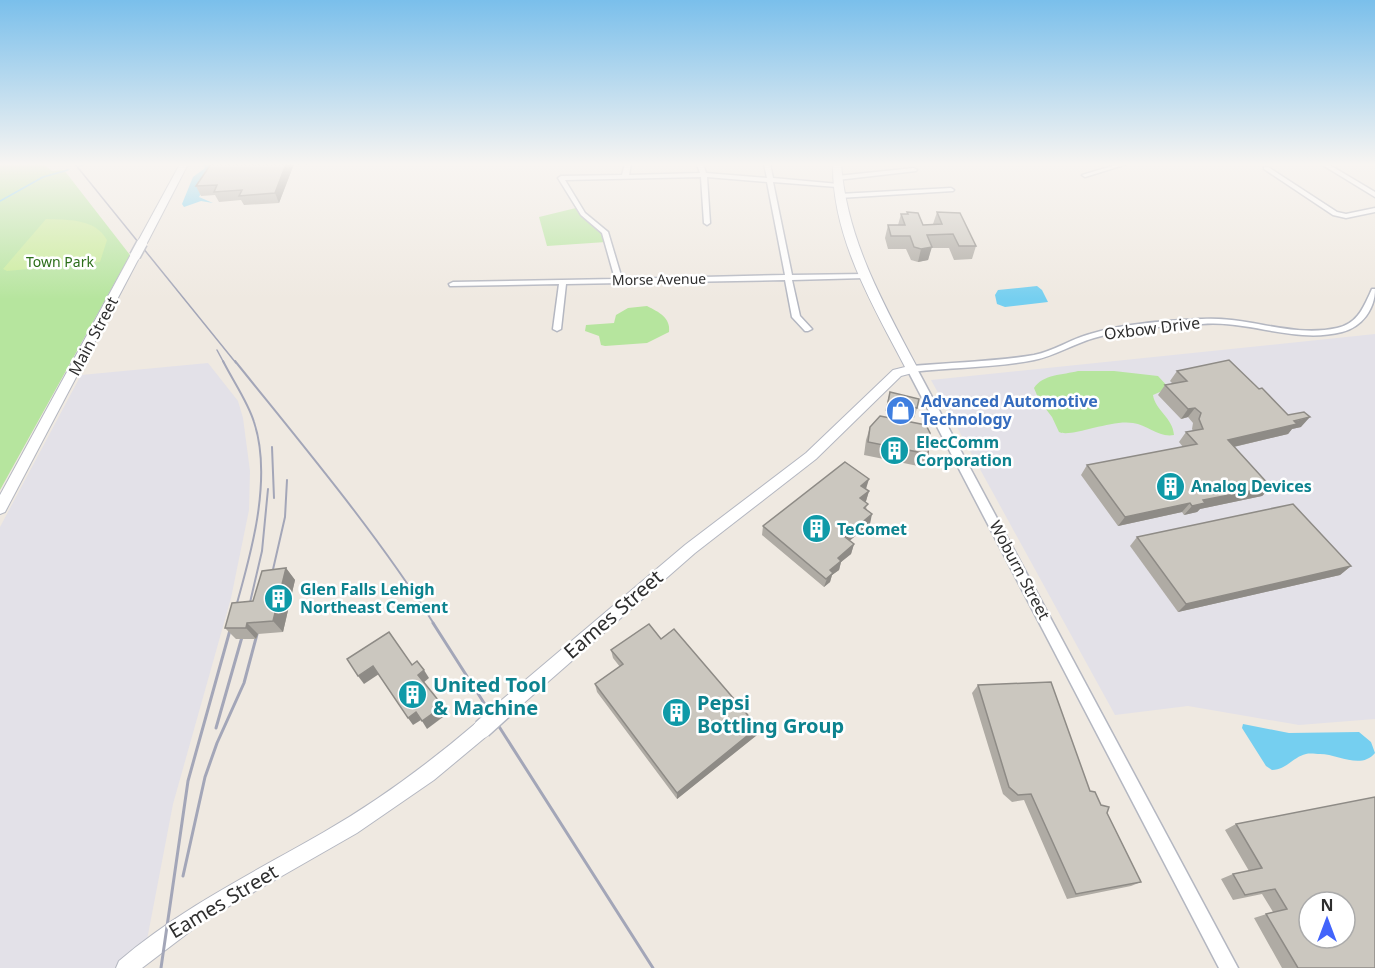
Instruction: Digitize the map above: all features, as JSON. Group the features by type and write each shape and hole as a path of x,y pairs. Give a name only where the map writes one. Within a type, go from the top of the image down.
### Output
{"main road":[{"name":"Main Street","path":"0,508 160,209"},
{"name":"Woburn Street","path":"845,209 865,276 912,369"},
{"name":"Eames Street","path":"126,968 194,915 388,803 443,764 690,549 811,456 897,373 912,369"}],"street":[{"path":"580,209 605,232 620,280"},
{"path":"706,209 707,223"},
{"path":"775,209 796,318 808,329"},
{"path":"1328,209 1340,215 1375,210"},
{"name":"Morse Avenue","path":"453,284 865,276"},
{"path":"557,329 563,281"},
{"name":"Oxbow Drive","path":"912,369 1032,358 1057,352 1096,335 1204,321 1227,321 1296,334 1329,333 1357,322 1363,316 1375,291"},
{"name":"Woburn Street","path":"912,369 1229,968"}],"shaded area":[{"path":"1375,334 1375,719 1299,725 1188,706 1115,715 931,380"},
{"path":"208,363 238,401 243,418 250,471 249,510 231,598 173,804 146,945 116,968 0,968 0,527 81,375"}],"green space":[{"name":"Town Park","path":"0,209 94,209 130,255 0,490"},
{"path":"577,209 599,227 606,242 547,246 539,217"},
{"path":"46,219 88,224 102,233 107,240 100,262 7,271 3,269"},
{"path":"647,306 666,319 669,332 647,343 605,346 601,345 599,336 585,331 586,325 614,323 616,315 628,308"},
{"path":"1078,371 1114,371 1158,376 1169,388 1153,395 1154,400 1171,424 1174,435 1163,435 1138,424 1124,422 1073,433 1059,432 1034,388 1048,378"}],"water":[{"path":"1037,286 1042,290 1048,302 1005,307 997,304 995,295 998,290"},
{"path":"1243,724 1289,733 1359,732 1371,742 1375,753 1369,758 1356,761 1308,754 1281,768 1272,770 1266,766 1242,728"}],"building":[{"path":"907,212 918,213 923,225 942,224 937,212 960,213 976,246 959,246 953,234 927,235 932,247 921,249 914,247 910,236 891,236 888,225 905,225 901,214 908,214"},
{"path":"1229,360 1259,389 1262,388 1288,415 1304,412 1310,417 1294,421 1297,424 1228,440 1271,487 1203,500 1205,503 1192,506 1190,503 1125,517 1087,465 1197,444 1186,432 1203,429 1199,419 1201,413 1195,408 1188,409 1165,385 1187,381 1177,371"},
{"path":"890,392 919,399 917,408 888,402"},
{"path":"880,416 926,425 930,433 928,454 868,442 870,427"},
{"name":"TeComet","path":"845,462 869,479 861,486 869,491 860,498 868,504 864,508 872,514 845,537 854,544 838,558 841,561 830,570 833,573 826,579 763,526"},
{"path":"1293,504 1351,566 1186,604 1137,537"},
{"path":"286,568 273,621 247,623 246,628 225,628 232,603 253,601 262,571"},
{"name":"Pepsi Bottling Group","path":"649,624 661,639 674,629 758,727 677,793 595,684 623,664 611,650"},
{"name":"United Tool & Machine","path":"389,632 412,665 417,661 424,670 418,675 443,706 422,721 416,712 408,718 373,666 358,676 347,659"},
{"path":"1051,682 1090,791 1095,792 1101,805 1109,807 1107,813 1141,882 1076,894 1031,794 1018,795 1009,787 978,685"},
{"path":"1375,797 1375,968 1298,968 1266,914 1287,909 1275,889 1245,895 1233,874 1262,868 1236,824"}],"railway":[{"path":"112,209 236,363"},
{"path":"217,350 224,363"},
{"path":"223,361 254,422 261,471 260,497 251,550 231,624"},
{"path":"235,361 313,457 388,556 434,624"},
{"path":"272,447 274,498"},
{"path":"269,587 285,517 287,480"},
{"path":"245,624 262,551 268,489"},
{"path":"161,968 188,781 232,623"},
{"path":"216,728 246,623"},
{"path":"183,876 205,777 217,743 244,683 260,623"},
{"path":"433,623 653,968"}],"place":[{"name":"Advanced Automotive Technology","path":"900,410"},
{"name":"ElecComm Corporation","path":"895,451"},
{"name":"Analog Devices","path":"1170,486"},
{"name":"TeComet","path":"816,529"},
{"name":"Glen Falls Lehigh Northeast Cement","path":"279,598"},
{"name":"United Tool & Machine","path":"412,695"},
{"name":"Pepsi Bottling Group","path":"676,713"}]}
